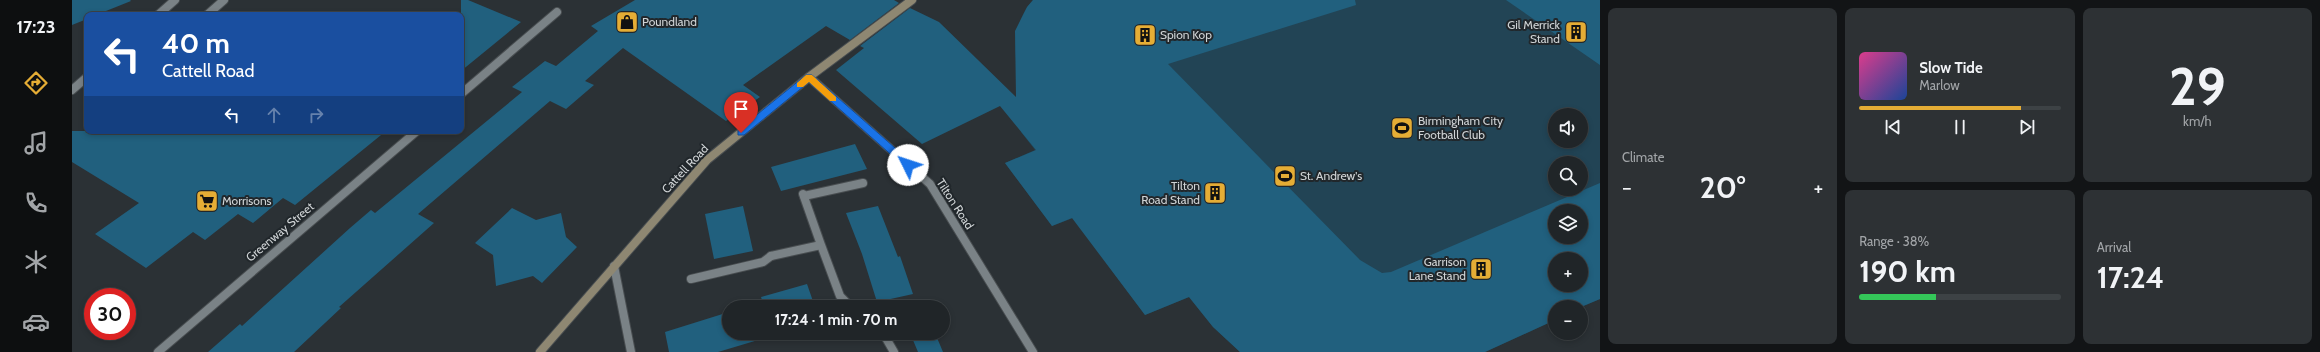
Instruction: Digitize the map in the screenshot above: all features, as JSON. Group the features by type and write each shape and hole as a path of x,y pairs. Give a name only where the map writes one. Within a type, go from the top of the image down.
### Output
{"main road":[{"name":"Cattell Road","path":"540,352 707,160 809,77 912,0"}],"street":[{"path":"161,12 175,0"},
{"path":"210,12 224,0"},
{"path":"464,91 557,12"},
{"name":"Tilton Road","path":"809,77 930,184 1033,352"},
{"path":"72,90 84,80"},
{"name":"Greenway Street","path":"158,352 413,134"},
{"path":"844,300 840,296 804,195 863,183"},
{"path":"691,278 763,262 772,256 821,245"},
{"path":"614,266 631,352"},
{"path":"887,340 894,352"}],"shaded area":[{"name":"St. Andrew's","path":"1033,0 1600,0 1600,299 1588,304 1588,300 1548,300 1548,323 1485,352 1240,352 1213,327 1189,297 1145,315 1073,218 1052,226 1005,163 1035,150 1021,132 1072,112 1017,66 1015,48 1017,31 1023,15"}],"building":[{"path":"72,0 131,1 104,12 84,12 84,20 72,25"},
{"path":"461,0 468,0 521,22 464,69 464,12 461,12"},
{"path":"635,0 894,0 899,3 850,40 826,26 743,85 760,97 726,121 623,48 585,81 594,85 566,109 550,101 418,214 434,223 339,307 341,308 294,352 208,352 240,324 242,326 371,210 375,213 522,92 512,87 545,61 556,66 598,31 591,26"},
{"path":"1033,0 1355,0 1356,5 1168,64 1360,260 1382,273 1391,272 1548,205 1548,244 1588,244 1588,204 1551,204 1569,196 1588,196 1588,188 1600,183 1600,299 1588,304 1588,300 1548,300 1548,323 1485,352 1240,352 1213,327 1189,297 1145,315 1072,218 1052,226 1005,163 1036,150 1000,106 922,144 836,70 864,48 860,46 910,8 939,22 1016,97 1015,31 1027,7"},
{"name":"Gil Merrick Stand","path":"1506,0 1600,0 1600,65"},
{"name":"Morrisons","path":"72,131 84,131 84,134 382,134 295,205 283,198 253,223 238,214 205,240 193,232 146,268 95,234 139,203 72,162"},
{"path":"855,144 867,169 781,191 771,167"},
{"path":"743,206 753,251 714,259 705,214"},
{"path":"878,206 898,257 900,256 913,294 886,300 876,300 862,254 846,213"},
{"path":"512,208 536,220 561,213 566,237 577,247 542,283 533,276 496,286 493,255 475,243"},
{"path":"807,284 813,300 762,300 761,297"},
{"path":"722,314 722,340 758,340 718,352 669,352 665,332"},
{"path":"913,340 938,340 943,352 918,352"}],"slow traffic":[{"path":"800,85 809,77 833,99"}],"place":[{"name":"Poundland","path":"627,22"},
{"name":"Gil Merrick Stand","path":"1576,32"},
{"name":"Spion Kop","path":"1145,35"},
{"name":"Birmingham City Football Club","path":"1402,128"},
{"name":"St. Andrew's","path":"1285,176"},
{"name":"Tilton Road Stand","path":"1215,193"},
{"name":"Morrisons","path":"207,201"},
{"name":"Garrison Lane Stand","path":"1481,269"}],"route":[{"path":"741,133 809,77 908,165"}]}
